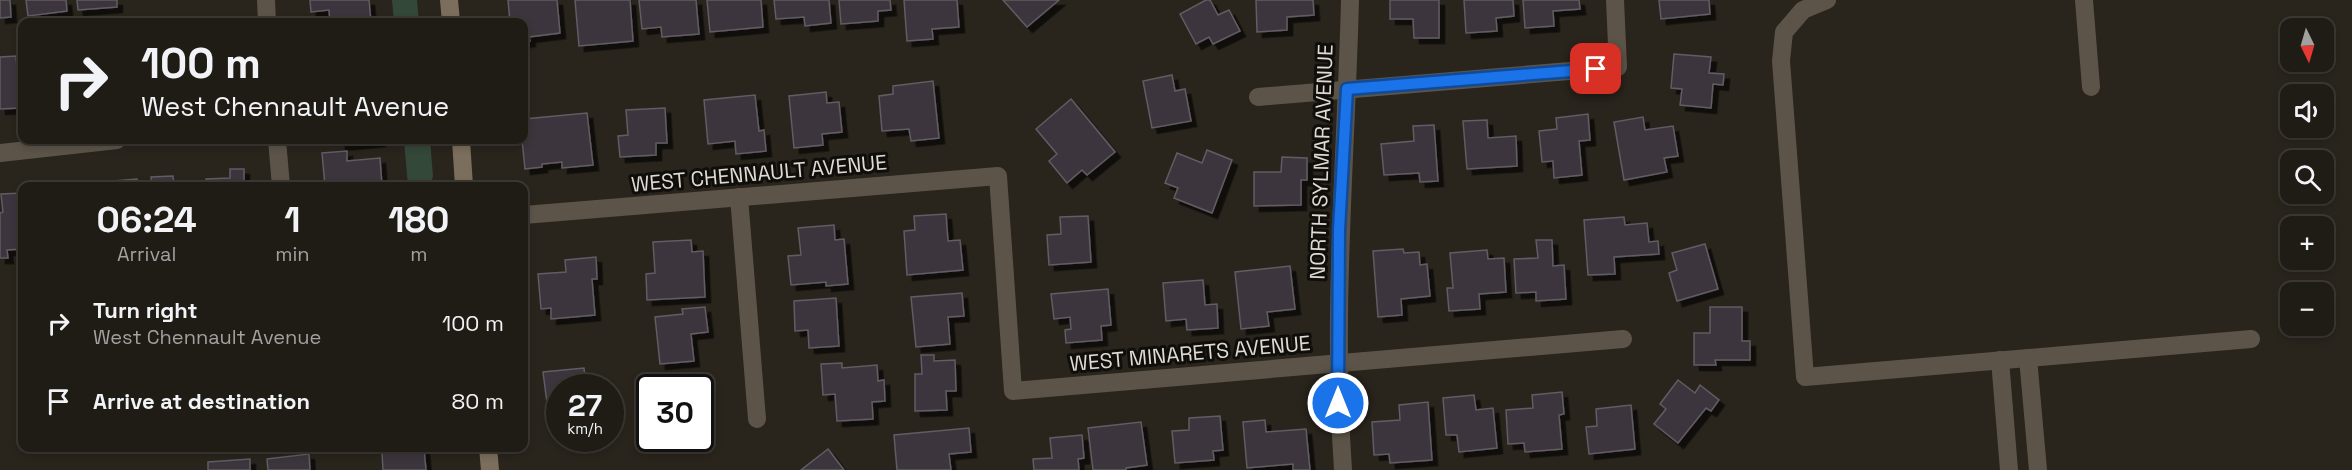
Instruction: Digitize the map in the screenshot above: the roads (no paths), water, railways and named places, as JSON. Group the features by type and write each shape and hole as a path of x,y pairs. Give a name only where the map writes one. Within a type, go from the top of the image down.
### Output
{"street":[{"path":"266,0 267,18"},
{"path":"450,0 451,18"},
{"name":"NORTH SYLMAR AVENUE","path":"1343,470 1338,363 1339,230 1350,0"},
{"path":"1258,97 1618,67 1615,0"},
{"path":"1827,0 1803,10 1784,32 1781,61 1805,377 2251,339"},
{"path":"2084,0 2091,87"},
{"path":"0,153 81,144"},
{"path":"277,144 281,182"},
{"path":"461,144 464,182"},
{"name":"WEST CHENNAULT AVENUE","path":"528,215 998,176 1013,391"},
{"path":"739,197 757,419"},
{"name":"WEST MINARETS AVENUE","path":"1013,391 1623,339"},
{"path":"2028,358 2038,470"},
{"path":"2000,360 2009,470"},
{"path":"488,452 490,470"}]}
